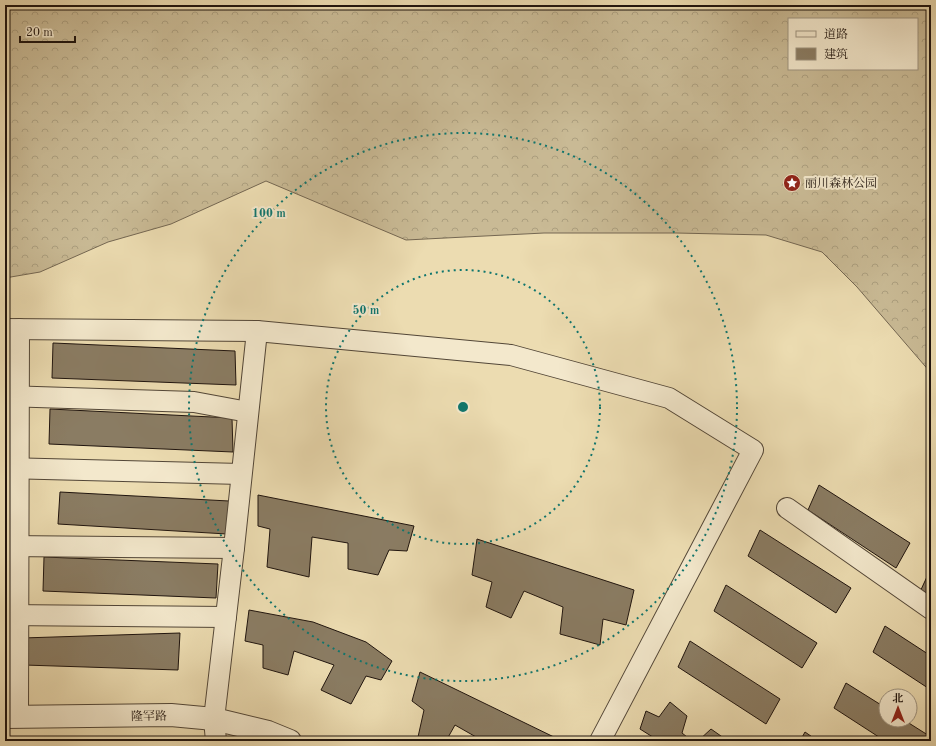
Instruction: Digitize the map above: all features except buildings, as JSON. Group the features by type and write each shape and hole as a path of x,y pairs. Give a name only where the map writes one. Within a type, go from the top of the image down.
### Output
{"street":[{"path":"12,717 12,329 257,331 511,355 670,398 753,450 600,741"},
{"path":"216,741 214,719 257,331"},
{"path":"12,396 194,402 248,412"},
{"path":"12,469 242,474"},
{"path":"787,508 931,609"},
{"path":"12,546 234,548"},
{"path":"12,615 226,617"},
{"name":"隆罕路","path":"12,717 171,715 214,719 268,732 290,741"}],"green space":[{"name":"丽川森林公园","path":"5,5 931,5 931,373 857,287 822,252 766,235 544,233 406,240 266,181 171,224 108,242 40,272 5,278"}],"place":[{"name":"丽川森林公园","path":"792,183"}]}
